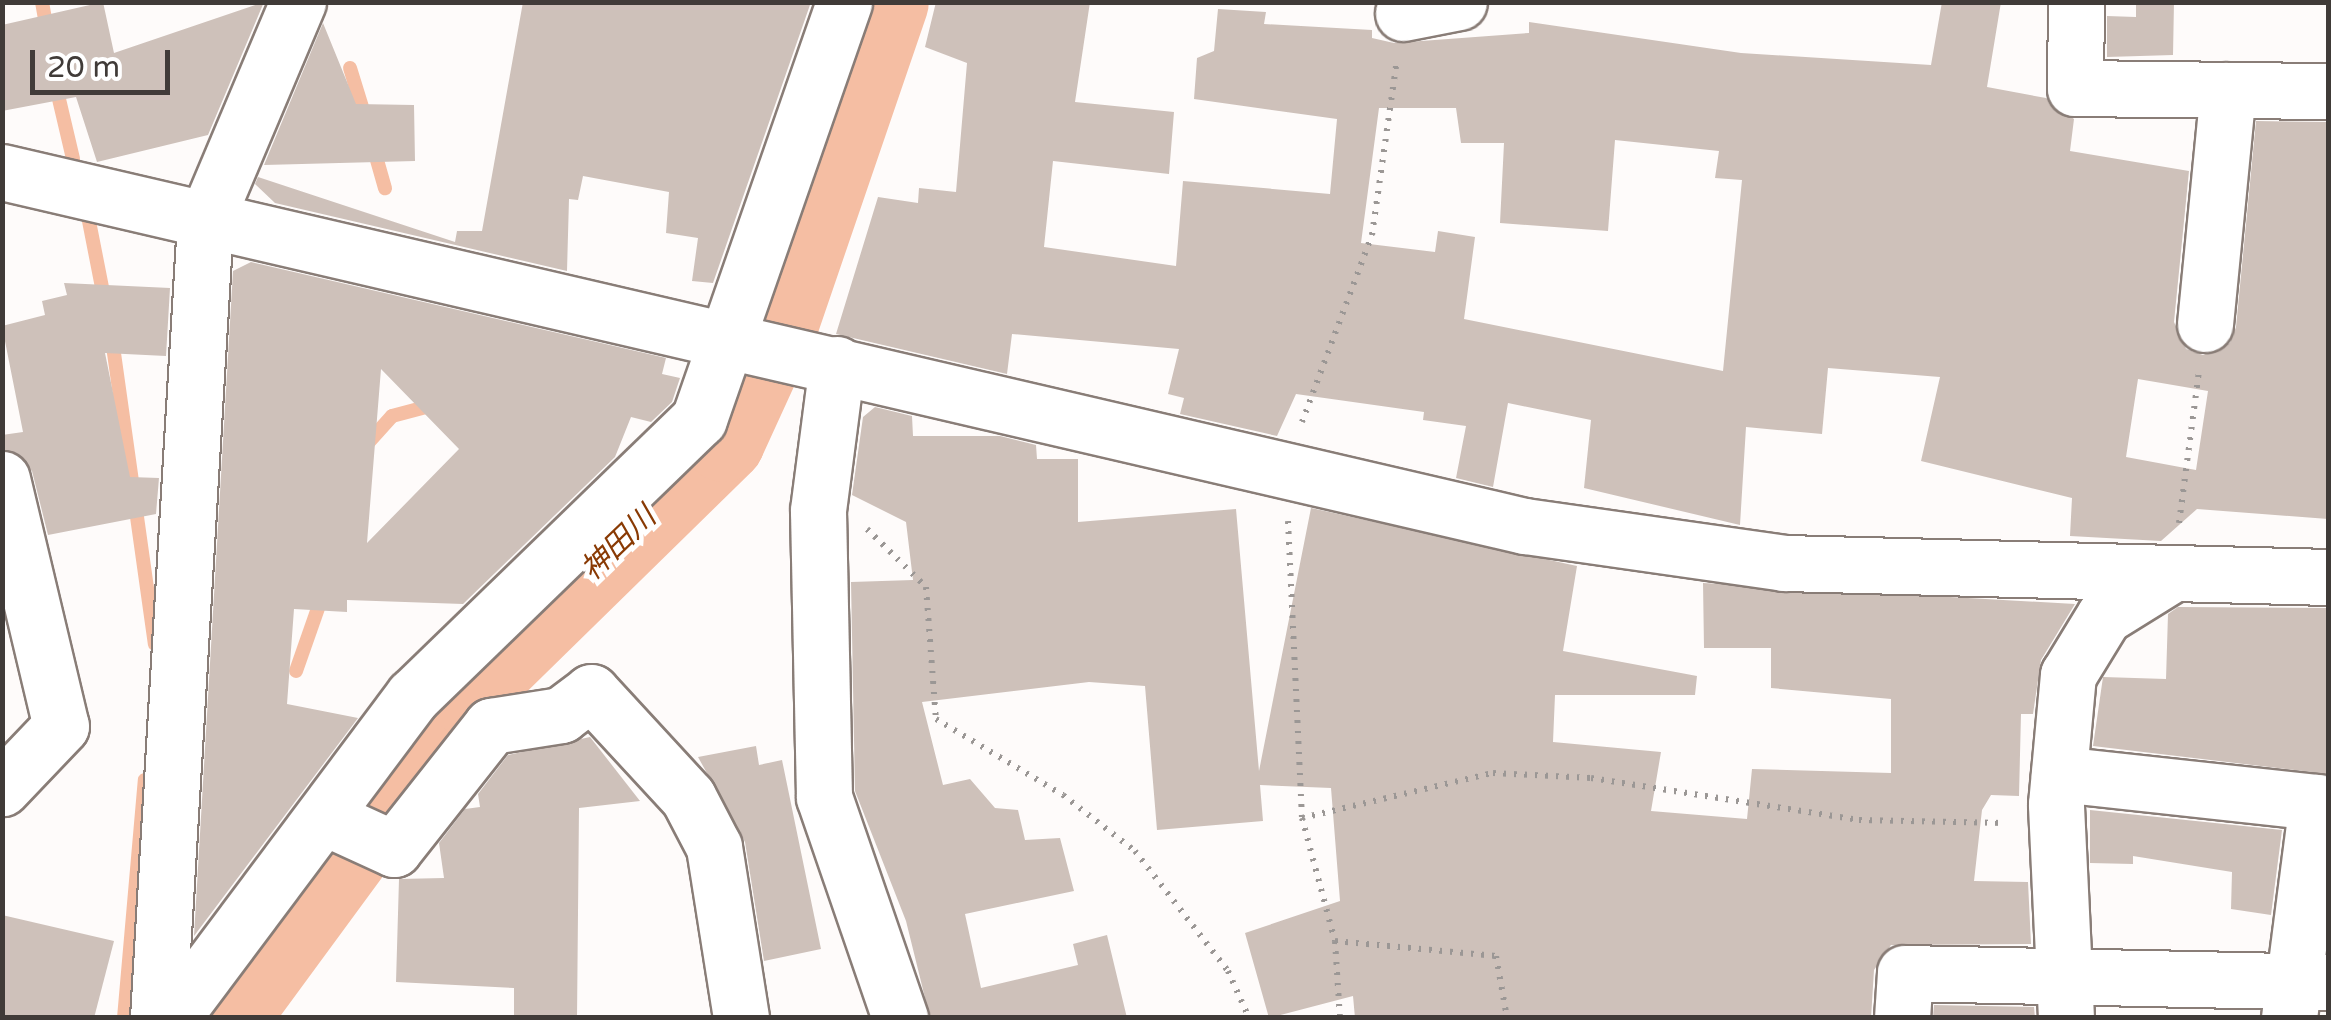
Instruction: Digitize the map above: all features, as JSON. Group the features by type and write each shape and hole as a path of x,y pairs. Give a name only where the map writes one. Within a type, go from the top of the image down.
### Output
{"street":[{"path":"158,1018 204,222 298,2"},
{"path":"172,1018 330,819 413,696 662,464 699,419 737,340 844,2"},
{"path":"1403,13 1459,2"},
{"path":"2076,2 2075,88 2328,91"},
{"path":"2205,324 2228,90"},
{"path":"2,172 1525,526 1784,563 2328,577"},
{"path":"823,361 818,511 824,796 900,1018"},
{"path":"2,479 60,726 2,788"},
{"path":"2066,998 2058,789 2068,675 2104,616 2172,574"},
{"path":"330,819 402,853 491,726 561,715 591,692 688,796 714,847 741,1018"},
{"path":"1902,1018 1904,973 2066,998 2304,994 2317,802 2058,789"}],"path":[{"path":"1340,1018 1334,941 1302,818 1284,469 1372,235 1403,13"},
{"path":"2172,574 2205,324"},
{"path":"818,511 878,532 926,587 936,718 1063,795 1134,852 1228,971 1249,1018"},
{"path":"1302,818 1493,773 1988,829 2058,789"},
{"path":"1334,941 1496,956 1506,1018"}],"building":[{"path":"103,2 114,53 264,2 208,135 97,162 76,97 2,111 2,25"},
{"path":"523,2 811,2 713,283 692,281 698,238 666,233 669,192 583,176 578,200 569,199 567,271 275,203 255,184 258,177 455,242 457,231 482,231"},
{"path":"936,2 1090,2 1075,102 1174,112 1169,174 1053,161 1044,247 1176,266 1183,181 1330,194 1337,119 1194,99 1197,58 1214,51 1218,9 1266,12 1264,24 1372,30 1372,38 1394,43 1529,33 1529,22 1741,53 1931,65 1942,2 2001,2 1987,87 2046,98 2074,119 2070,151 2189,171 2174,322 2186,349 2203,355 2230,343 2236,327 2256,121 2328,122 2328,519 2197,509 2161,541 2070,536 2072,498 1921,461 1940,377 1828,368 1822,434 1746,427 1740,525 1584,488 1591,420 1508,403 1493,487 1456,478 1466,426 1423,420 1424,412 1296,394 1277,436 1180,414 1184,398 1168,394 1179,349 1012,334 1007,374 836,334 878,197 918,203 919,188 956,192 967,63 925,47","holes":["1379,108 1456,108 1461,143 1504,143 1500,223 1608,231 1615,140 1719,151 1715,178 1742,180 1723,371 1464,319 1475,237 1438,231 1435,252 1361,243","2138,379 2208,391 2196,470 2126,457"]},
{"path":"2136,2 2174,2 2173,55 2107,57 2107,16 2136,17"},
{"path":"323,23 356,104 414,105 415,161 264,165"},
{"path":"251,262 666,358 662,374 680,378 672,402 651,422 631,417 615,457 463,604 347,600 347,612 294,609 287,704 358,718 194,936 233,271","holes":["381,369 459,449 367,543"]},
{"path":"64,283 170,288 166,356 105,353 130,477 159,478 156,514 48,535 32,471 2,449 2,435 23,432 2,326 45,315 42,301 67,295"},
{"path":"875,407 912,416 913,436 1000,436 1036,445 1037,459 1078,459 1078,522 1236,509 1259,771 1311,508 1577,566 1563,651 1697,676 1695,695 1555,695 1553,742 1661,752 1651,811 1747,819 1752,769 1891,773 1891,699 1771,688 1771,648 1704,648 1703,583 2075,604 2041,660 2033,714 2021,714 2019,796 1991,795 1982,810 1974,881 2028,882 2031,944 1891,945 1874,970 1871,1018 1355,1018 1353,996 1269,1018 1245,933 1340,901 1331,788 1260,785 1263,821 1157,830 1145,686 1089,682 922,702 943,785 970,779 995,808 1018,810 1025,840 1060,838 1074,891 965,914 981,988 1078,965 1073,944 1107,935 1127,1018 930,1018 906,921 855,791 851,582 913,580 906,522 852,495 863,417"},
{"path":"2178,607 2328,608 2328,774 2093,746 2103,677 2166,679 2168,614"},
{"path":"590,737 640,801 579,808 577,1018 514,1018 514,988 396,982 399,879 444,878 439,843 465,809 480,807 478,794 508,755"},
{"path":"756,746 759,765 782,760 821,949 764,961 745,842 698,757"},
{"path":"2090,810 2282,830 2271,915 2231,909 2232,872 2133,856 2133,864 2090,863"},
{"path":"2,915 114,941 94,1018 2,1018"},
{"path":"1934,1005 2034,1007 2035,1018 1933,1018"}],"waterway":[{"path":"42,2 47,31"},
{"name":"神田川","path":"228,1018 466,694 724,441 778,323 888,2"},
{"path":"350,68 366,120"},
{"path":"55,82 73,159"},
{"path":"373,146 385,188"},
{"path":"88,216 105,303"},
{"path":"112,339 155,644"},
{"path":"366,445 392,416 434,405"},
{"path":"680,459 710,459"},
{"path":"296,671 323,594"},
{"path":"124,1018 145,780"}]}
